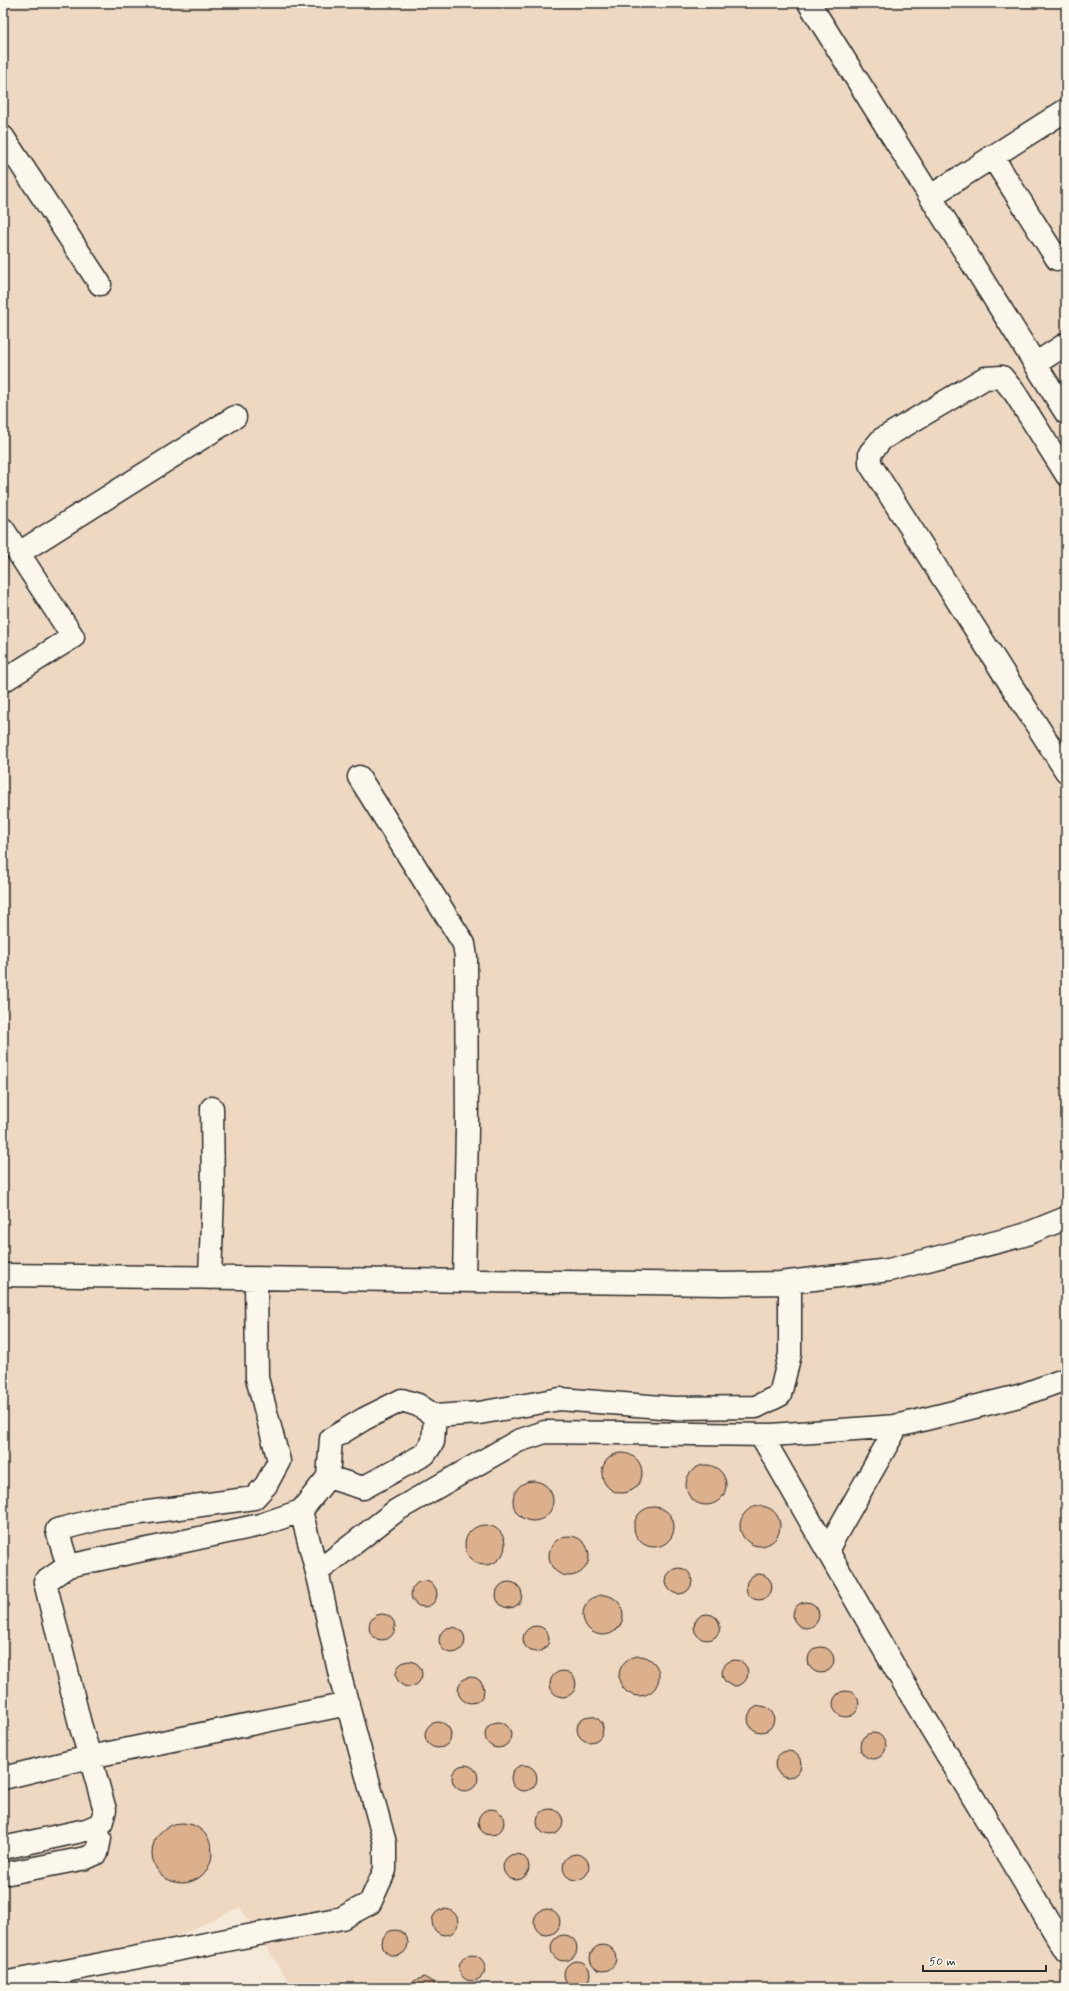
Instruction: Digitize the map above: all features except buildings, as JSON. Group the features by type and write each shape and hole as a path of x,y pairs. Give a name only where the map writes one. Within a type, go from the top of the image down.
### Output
{"street":[{"path":"809,3 1066,413"},
{"path":"931,196 1066,110"},
{"path":"3,137 100,284"},
{"path":"992,156 1057,259 1066,254"},
{"path":"1035,364 1066,344"},
{"path":"1066,474 1015,393 1002,377 985,378 882,439 870,453 870,464 1066,771"},
{"path":"19,553 235,417"},
{"path":"3,529 73,637 3,681"},
{"path":"359,777 464,944 466,956 467,1128 464,1280"},
{"path":"210,1278 213,1193 212,1108"},
{"path":"3,1275 723,1284 790,1282 889,1270 1024,1235 1066,1218"},
{"path":"68,1566 57,1530 103,1518 254,1498 266,1484 279,1460 257,1378 256,1279"},
{"path":"3,1872 9,1873 86,1858 97,1853 100,1838 103,1802 80,1724 44,1582 68,1566 260,1525 301,1511 328,1477 331,1439 402,1400 418,1405 435,1416 479,1413 560,1399 674,1408 756,1407 780,1395 790,1354 790,1282"},
{"path":"317,1572 397,1510 518,1441 545,1432 761,1435 898,1425 1018,1396 1065,1381"},
{"path":"328,1477 363,1488 425,1454 433,1442 435,1416"},
{"path":"827,1550 898,1425"},
{"path":"761,1435 896,1670 1066,1951"},
{"path":"3,1983 342,1918 370,1903 385,1870 385,1843 348,1704 301,1511"},
{"path":"3,1778 90,1757 348,1704"},
{"path":"3,1836 80,1819 103,1802"},
{"path":"3,1848 86,1830 100,1824 103,1802"},
{"path":"3,1862 89,1844 100,1838"}],"shaded area":[{"path":"3,3 1066,3 1066,1988 293,1988 240,1907 66,1988 3,1988"}]}
